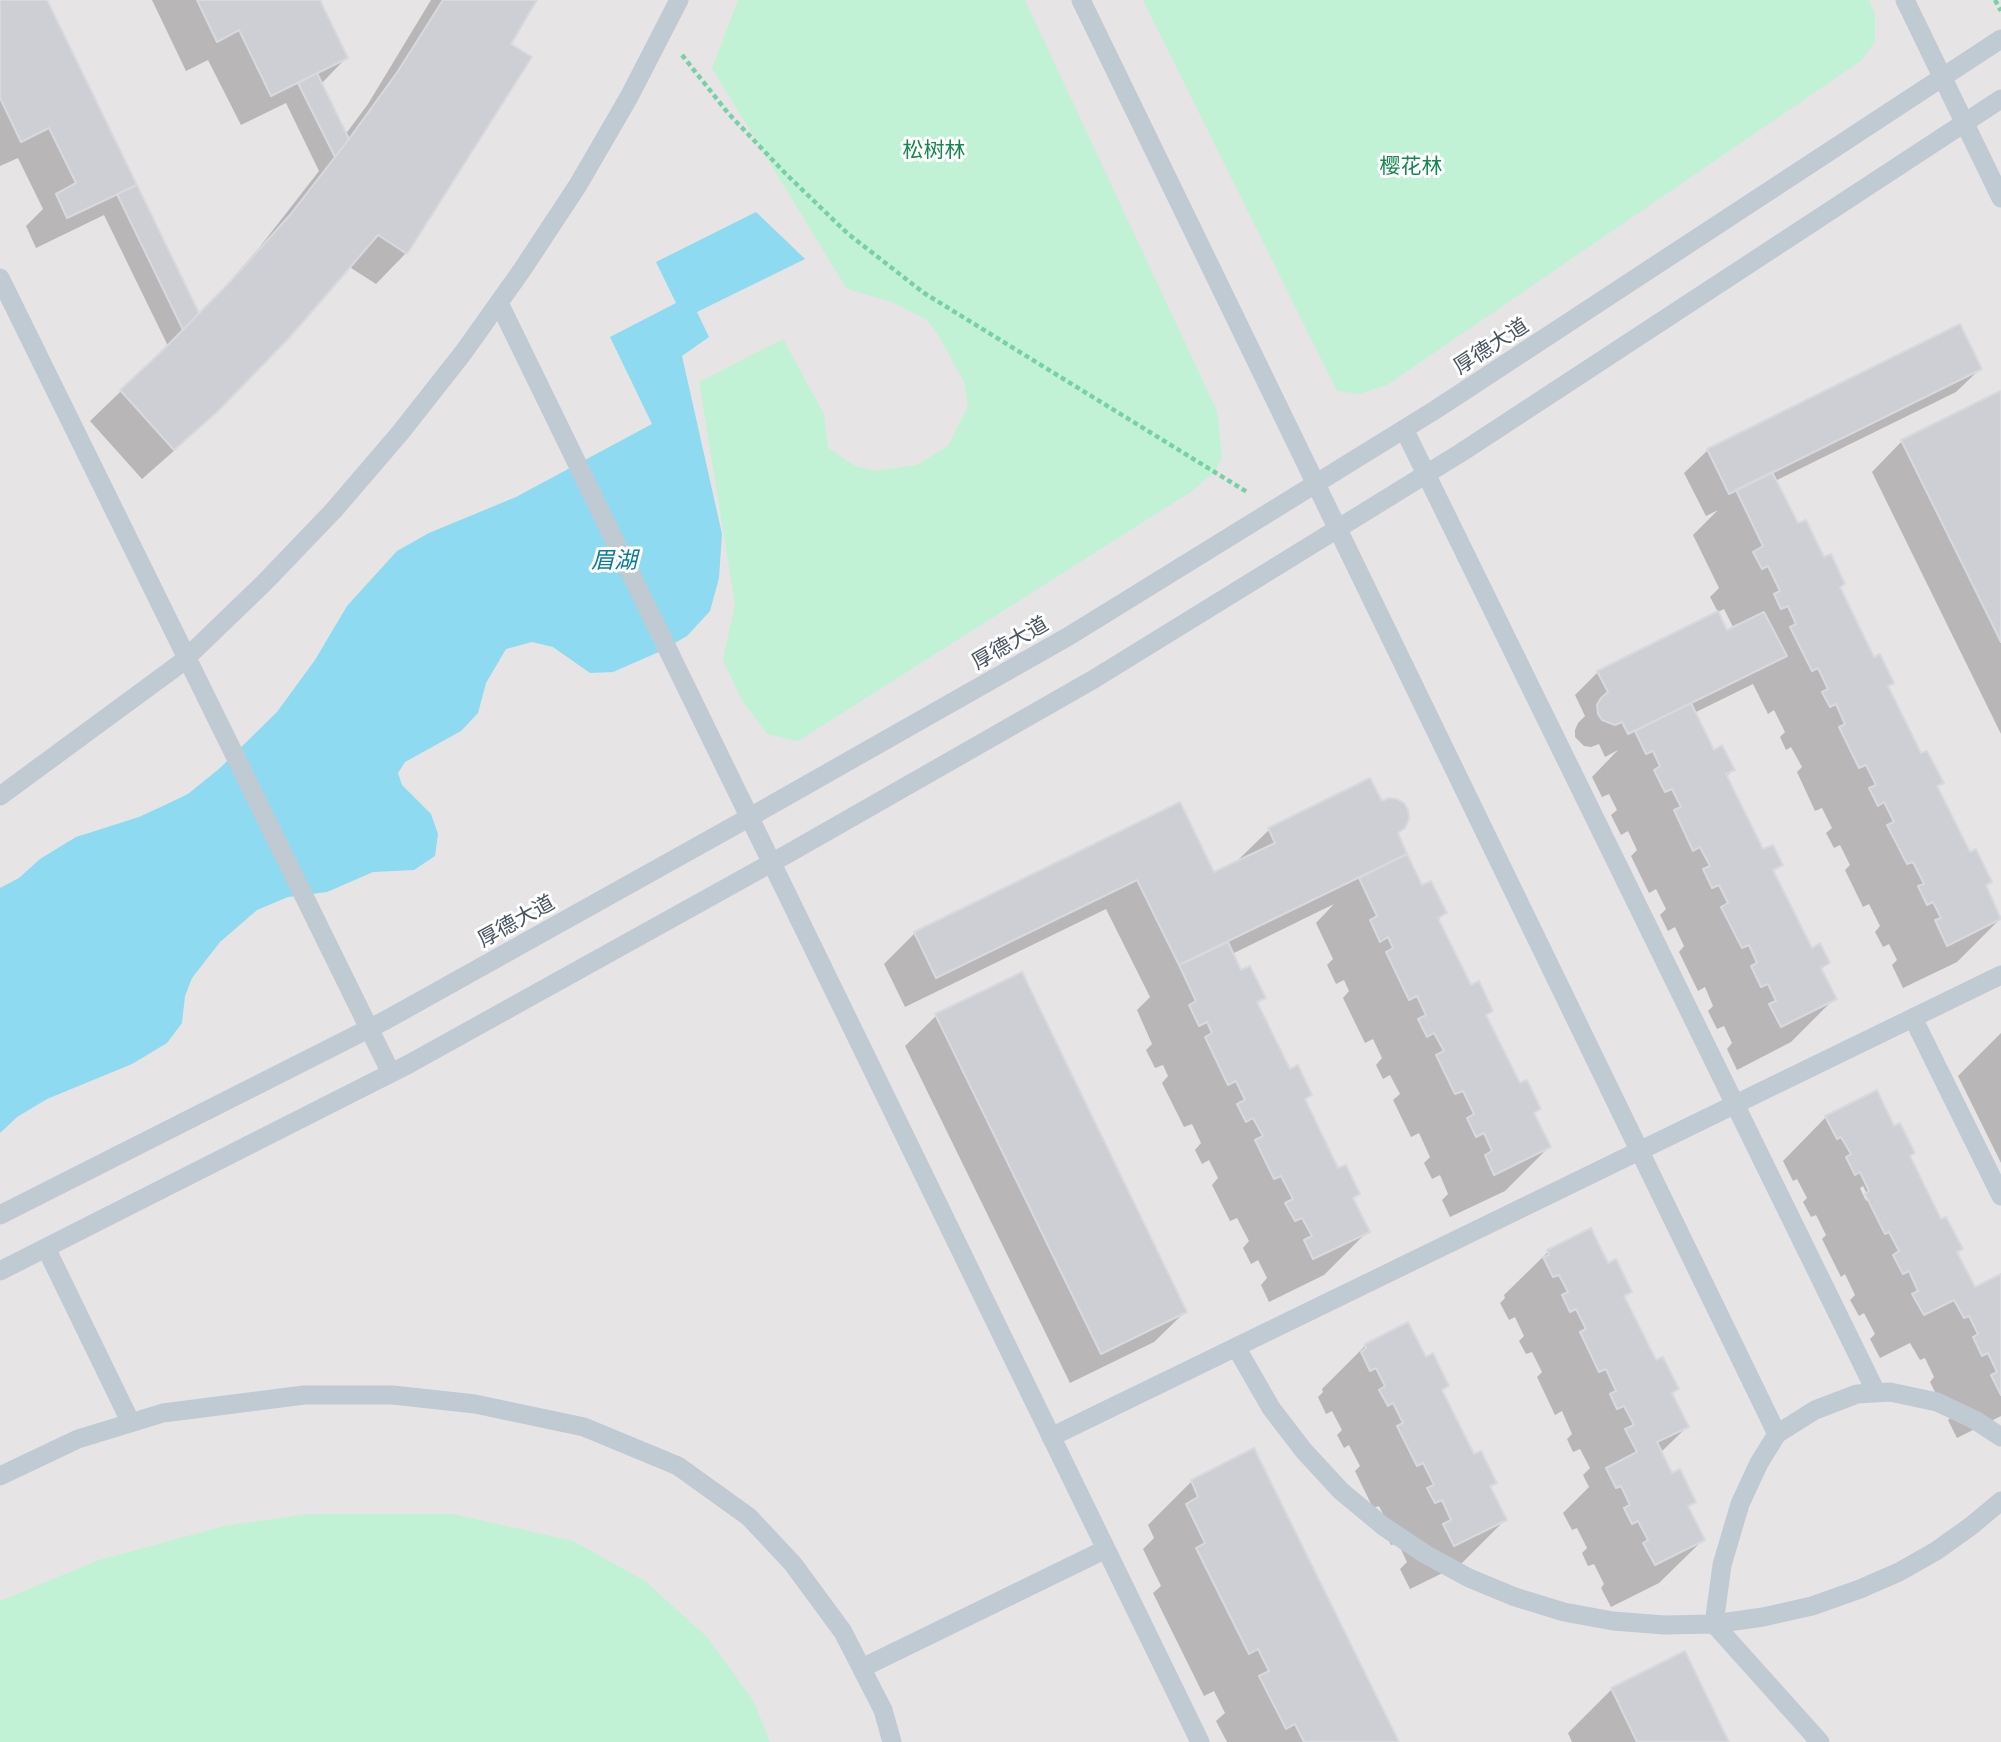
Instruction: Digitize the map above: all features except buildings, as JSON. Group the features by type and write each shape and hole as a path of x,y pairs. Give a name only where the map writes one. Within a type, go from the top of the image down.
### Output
{"lane":[{"path":"0,796 187,657 264,583 334,510 400,433 499,303 578,185 629,97 679,0"},
{"path":"1081,0 1777,1434"},
{"path":"1905,0 2001,198"},
{"name":"厚德大道","path":"0,1215 369,1029 1069,636 1404,429 2001,39"},
{"path":"0,1271 391,1073 772,862 1094,679 1425,474 2001,99"},
{"path":"0,278 391,1073"},
{"path":"499,303 1200,1742"},
{"path":"1404,429 1876,1392"},
{"path":"1051,1437 2001,975"},
{"path":"1913,1018 2001,1196"},
{"path":"46,1248 131,1423"},
{"path":"1237,1347 1271,1408 1304,1451 1341,1491 1362,1509 1425,1554 1469,1578 1564,1612 1626,1622 1664,1625 1714,1624 1763,1617 1812,1605 1899,1572 1936,1551 2001,1502"},
{"path":"1820,1742 1714,1624 1722,1565 1740,1504 1759,1463 1777,1434 1815,1410 1857,1394 1890,1392 1937,1402 1975,1420 2001,1437"},
{"path":"0,1476 78,1440 163,1413 304,1395 393,1395 475,1404 584,1427 678,1466 749,1517 793,1564 843,1632 883,1710 891,1742"},
{"path":"862,1668 1105,1549"}],"path":[{"path":"1996,0 2001,11"},
{"path":"663,30 728,113 847,233 924,293 1274,510"}],"shaded area":[{"path":"0,0 2001,0 2001,1742 0,1742"}],"green space":[{"name":"松树林","path":"738,0 1025,0 1217,411 1222,457 1215,471 1192,491 798,741 767,734 742,700 723,660 735,604 699,382 783,339 824,414 828,448 855,466 875,471 917,465 948,446 968,407 964,382 938,334 927,320 894,303 847,289 712,68"},
{"name":"樱花林","path":"1143,0 1869,0 1875,14 1875,41 1862,60 1387,385 1359,394 1337,391"},
{"path":"309,1514 453,1514 573,1541 645,1581 708,1638 754,1702 770,1742 0,1742 0,1601 99,1560 224,1526"}],"water":[{"name":"眉湖","path":"756,212 805,259 697,312 709,337 682,356 722,534 719,578 710,611 687,636 661,651 613,672 590,673 553,647 532,642 506,649 486,683 478,713 461,731 405,762 398,773 402,785 431,814 438,834 435,856 414,870 373,872 327,892 288,897 257,910 220,942 192,978 185,996 182,1023 167,1043 132,1064 47,1099 17,1117 0,1133 0,888 19,878 40,859 76,837 139,817 188,794 220,768 277,712 315,660 347,606 397,551 429,533 516,497 652,424 610,337 676,303 656,262"}]}
